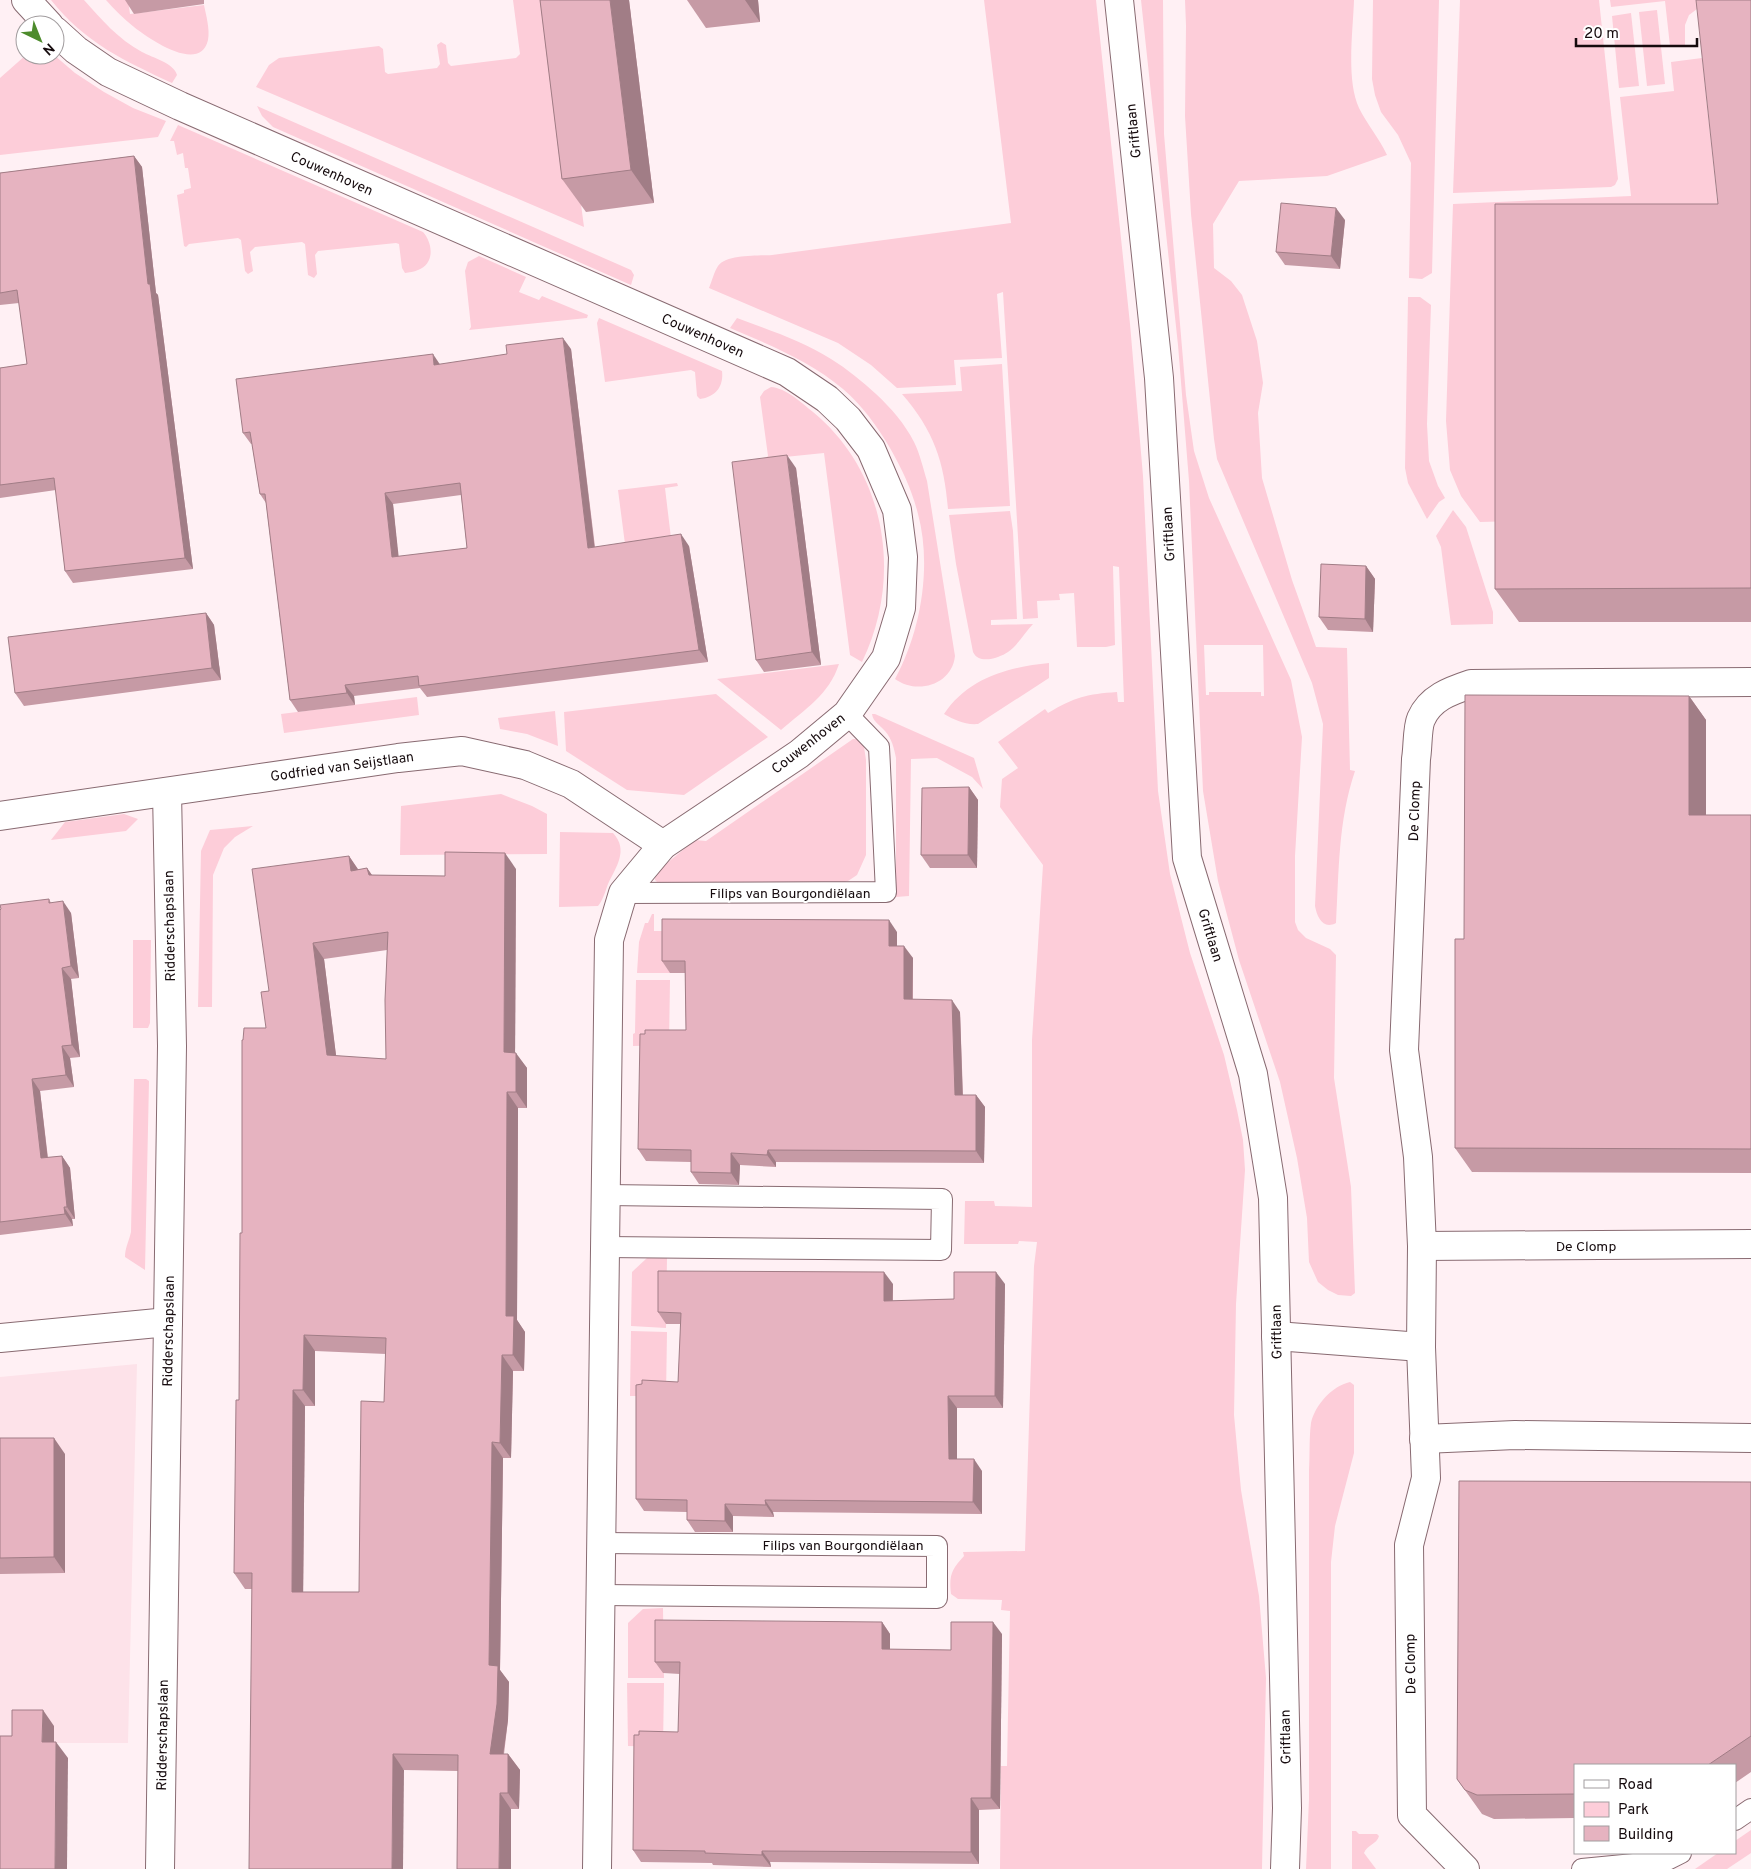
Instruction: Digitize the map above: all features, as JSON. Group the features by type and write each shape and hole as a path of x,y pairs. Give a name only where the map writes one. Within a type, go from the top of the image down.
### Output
{"street":[{"path":"26,0 40,15"},
{"name":"Griftlaan","path":"1119,0 1160,378 1187,858 1253,1074 1273,1198 1287,1808 1285,1869"},
{"name":"Couwenhoven","path":"65,40 108,72 162,97 787,372 827,399 848,419 871,449 896,510 903,556 901,608 886,658 847,714 799,754 663,845"},
{"name":"De Clomp","path":"1465,1869 1412,1815 1409,1544 1426,1478 1421,1347 1422,1246 1418,1157 1404,1050 1416,759 1420,720 1435,699 1471,684 1751,682"},
{"name":"Godfried van Seijstlaan","path":"0,816 398,758 462,751 526,766 571,784 663,845"},
{"name":"Ridderschapslaan","path":"160,1869 172,1046 167,792"},
{"path":"597,1869 610,940 623,893 663,845"},
{"name":"De Clomp","path":"1422,1246 1751,1244"},
{"path":"0,1338 168,1322"},
{"path":"1276,1336 1421,1347"},
{"path":"1424,1439 1515,1435 1751,1438"}],"lane":[{"name":"Filips van Bourgondiëlaan","path":"623,893 886,892 879,747 847,714"},
{"path":"605,1246 941,1250 942,1216 942,1198 606,1196"},
{"name":"Filips van Bourgondiëlaan","path":"601,1595 937,1598 937,1546 602,1543"},
{"path":"1736,1819 1751,1809"},
{"path":"1582,1869 1665,1861 1679,1854"}],"shaded area":[{"path":"137,1364 128,1743 0,1743 0,1377"}],"green space":[{"path":"51,0 84,0 125,41 172,67 177,75 172,83 138,67 92,39 64,15"},
{"path":"106,0 128,0 130,14 204,5 208,40 203,50 195,54 174,51 151,39 134,27"},
{"path":"513,0 554,0 584,227 256,87 269,65 279,58 379,46 383,49 385,72 388,74 437,68 440,64 437,45 441,42 446,45 448,63 451,66 516,58 520,54"},
{"path":"984,0 1096,0 1130,324 1143,476 1158,791 1170,874 1190,953 1224,1055 1243,1140 1245,1170 1236,1304 1234,1415 1241,1490 1259,1596 1266,1678 1262,1869 1000,1869 1001,1766 1007,1766 1010,1611 1001,1610 1002,1600 958,1599 951,1594 950,1582 952,1573 964,1556 963,1552 1025,1551 1034,1266 1037,1242 964,1244 965,1201 994,1201 995,1206 1032,1207 1032,1040 1043,865 1000,807 1002,779 1018,768 998,742 1045,709 1048,713 1081,697 1117,692 1118,702 1124,702 1119,567 1113,566 1115,645 1106,647 1077,647 1074,593 1059,594 1060,600 1037,601 1038,618 1023,619 1003,292 997,294 1002,358 954,360 956,385 897,388 871,365 838,343 709,288 718,266 728,259 772,255 1011,223"},
{"path":"1141,0 1163,0 1164,134 1186,395 1194,451 1209,498 1291,680 1302,737 1295,856 1295,922 1298,930 1306,938 1330,949 1336,955 1334,1078 1351,1187 1355,1293 1351,1296 1338,1295 1318,1282 1309,1262 1307,1218 1297,1158 1280,1082 1239,960 1218,881 1203,791 1189,481 1178,345","holes":["1204,645 1263,645 1264,696 1261,696 1261,692 1209,692 1209,695 1206,695"]},
{"path":"1185,0 1354,0 1351,70 1355,97 1362,114 1387,155 1327,176 1239,181 1213,224 1214,268 1231,281 1242,295 1257,341 1263,383 1258,413 1262,478 1292,580 1316,647 1347,648 1350,770 1355,771 1349,790 1342,828 1336,923 1331,925 1324,924 1321,921 1315,906 1323,724 1312,683 1217,459 1191,214 1185,116"},
{"path":"1373,0 1439,0 1432,273 1422,279 1409,278 1411,163 1398,135 1381,112 1372,79"},
{"path":"1460,0 1599,0 1618,179 1615,185 1611,187 1453,193"},
{"path":"1610,0 1745,0 1697,9 1689,15 1685,25 1685,45 1670,46 1665,1 1611,7"},
{"path":"1657,10 1665,84 1647,86 1639,12"},
{"path":"1631,13 1639,86 1619,88 1612,16"},
{"path":"1702,58 1721,237 1518,521 1480,522 1461,496 1450,470 1446,421 1453,204 1631,196 1620,97 1674,91 1671,62"},
{"path":"65,64 104,92 133,108 166,121 158,137 0,155 0,78 15,65"},
{"path":"257,106 631,270 634,275 631,285 273,127 262,116"},
{"path":"178,125 423,232 429,242 430,258 424,267 405,273 402,268 399,244 396,243 318,251 315,255 317,274 314,278 308,275 305,244 302,242 255,247 250,252 253,271 248,274 245,271 241,240 238,238 184,246 177,195 191,188 188,168 185,168 183,153 177,155 174,141 170,141"},
{"path":"479,256 526,277 519,292 539,300 542,296 588,315 587,318 469,330 471,327 465,271 468,262"},
{"path":"1408,297 1420,297 1431,305 1427,424 1429,461 1438,486 1445,498 1439,502 1427,519 1408,483 1405,468"},
{"path":"599,318 722,371 720,386 710,396 700,399 697,396 695,372 691,370 605,382 597,323"},
{"path":"737,318 797,341 837,363 882,399 897,416 914,442 927,481 955,656 947,674 940,680 923,686 913,686 895,679 912,641 924,577 922,534 918,514 899,464 869,416 843,389 803,362 775,347 730,328"},
{"path":"1002,364 1010,506 948,509 944,476 936,447 922,421 902,394 962,391 960,367"},
{"path":"771,387 782,390 799,400 838,437 858,465 872,496 881,528 884,562 882,596 875,630 862,662 850,655 824,453 765,459 768,456 760,397 764,391"},
{"path":"677,483 678,486 665,488 671,538 625,544 618,490"},
{"path":"1453,510 1466,527 1493,612 1493,624 1451,625 1441,547 1436,536"},
{"path":"1010,511 1013,531 1017,619 991,620 991,625 1033,624 1008,652 995,658 984,659 976,656 973,652 956,564 949,515"},
{"path":"1049,663 1049,678 978,724 964,723 944,714 965,691 990,676 1004,671"},
{"path":"839,664 835,675 823,693 781,730 717,679"},
{"path":"716,694 768,737 684,795 627,790 566,751 564,712"},
{"path":"417,697 419,715 284,733 281,714"},
{"path":"555,711 558,746 527,734 500,729 498,718"},
{"path":"872,714 974,758 983,789 972,777 937,758 911,759 909,896 896,897 896,758 889,737 875,721"},
{"path":"853,739 857,739 864,747 866,760 866,855 857,875 848,881 838,884 657,882 655,880 655,873 695,840 706,841"},
{"path":"501,794 547,814 547,854 400,855 401,806"},
{"path":"124,814 138,819 126,831 51,840 65,822"},
{"path":"253,826 235,837 224,848 213,875 212,1007 198,1007 201,851 210,830"},
{"path":"560,832 613,833 618,839 621,852 620,859 603,899 598,906 559,907"},
{"path":"652,914 654,914 654,931 670,931 670,973 637,973 639,942 645,923 648,923"},
{"path":"133,940 151,940 150,1023 148,1028 133,1028"},
{"path":"636,980 670,980 669,1045 633,1046"},
{"path":"134,1079 146,1079 149,1081 145,1270 125,1257 131,1232"},
{"path":"647,1258 667,1258 666,1328 631,1326 632,1272"},
{"path":"631,1331 667,1332 666,1396 630,1396"},
{"path":"1350,1382 1354,1385 1354,1453 1335,1526 1331,1562 1331,1869 1306,1869 1309,1799 1310,1429 1313,1416 1325,1397 1343,1384"},
{"path":"663,1608 664,1678 628,1678 628,1623 643,1609"},
{"path":"627,1683 664,1683 663,1747 628,1746"},
{"path":"1751,1830 1751,1853 1727,1869 1695,1869 1717,1854 1736,1854 1736,1840"},
{"path":"1352,1831 1356,1831 1359,1834 1377,1834 1379,1836 1364,1853 1376,1869 1352,1869"}],"building":[{"path":"540,0 610,0 631,170 562,179"},
{"path":"1696,0 1751,0 1751,588 1495,589 1495,204 1718,204"},
{"path":"134,156 148,284 150,284 185,558 65,571 54,478 0,485 0,368 27,364 17,290 0,293 0,173"},
{"path":"1281,203 1336,208 1331,256 1276,252"},
{"path":"563,338 588,548 681,534 699,650 419,686 418,676 345,685 347,693 290,700 265,494 260,494 250,432 243,433 236,379 433,354 434,365 507,354 506,345","holes":["460,483 467,548 392,557 385,493"]},
{"path":"787,455 812,652 756,660 732,462"},
{"path":"1321,564 1366,566 1365,619 1319,617"},
{"path":"206,613 212,668 15,693 8,637"},
{"path":"1465,695 1689,696 1689,815 1751,815 1751,1149 1455,1148 1455,939 1464,939"},
{"path":"969,787 968,855 921,855 922,788"},
{"path":"445,852 505,853 504,1052 516,1053 516,1092 507,1092 506,1316 514,1316 513,1355 502,1355 500,1443 492,1442 489,1665 498,1666 497,1704 490,1754 508,1754 508,1793 500,1793 499,1869 457,1869 458,1755 393,1754 392,1869 249,1869 252,1573 234,1573 236,1400 239,1400 240,1233 242,1233 242,1040 244,1028 266,1028 261,992 269,991 252,869 349,856 351,871 367,868 369,875 445,876","holes":["388,932 385,1000 386,1059 327,1055 313,943","304,1335 386,1338 384,1402 361,1401 359,1592 292,1592 293,1390 303,1390"]},
{"path":"49,899 49,903 63,901 71,966 62,968 72,1045 62,1046 66,1075 32,1079 41,1158 62,1156 67,1207 64,1207 65,1214 0,1222 0,905"},
{"path":"662,919 889,920 889,946 904,946 904,999 952,1000 955,1095 976,1095 976,1151 768,1150 767,1155 731,1153 731,1173 691,1172 691,1150 638,1149 640,1034 645,1034 645,1030 686,1030 685,961 662,961"},
{"path":"658,1271 884,1272 884,1301 954,1299 954,1272 996,1272 995,1396 948,1396 949,1459 974,1459 973,1502 765,1500 766,1505 725,1504 725,1521 687,1520 687,1500 636,1499 636,1385 642,1384 642,1380 678,1382 681,1313 658,1312"},
{"path":"0,1438 54,1438 54,1557 0,1558"},
{"path":"1459,1481 1751,1482 1751,1736 1709,1764 1574,1764 1574,1794 1477,1795 1465,1790 1457,1779"},
{"path":"655,1620 882,1622 882,1649 951,1650 951,1622 993,1622 991,1798 971,1798 971,1852 762,1851 762,1855 705,1853 705,1851 633,1850 634,1735 639,1735 639,1731 678,1732 680,1662 655,1662"},
{"path":"12,1710 43,1710 42,1742 56,1742 55,1869 0,1869 0,1736 12,1736"}]}
